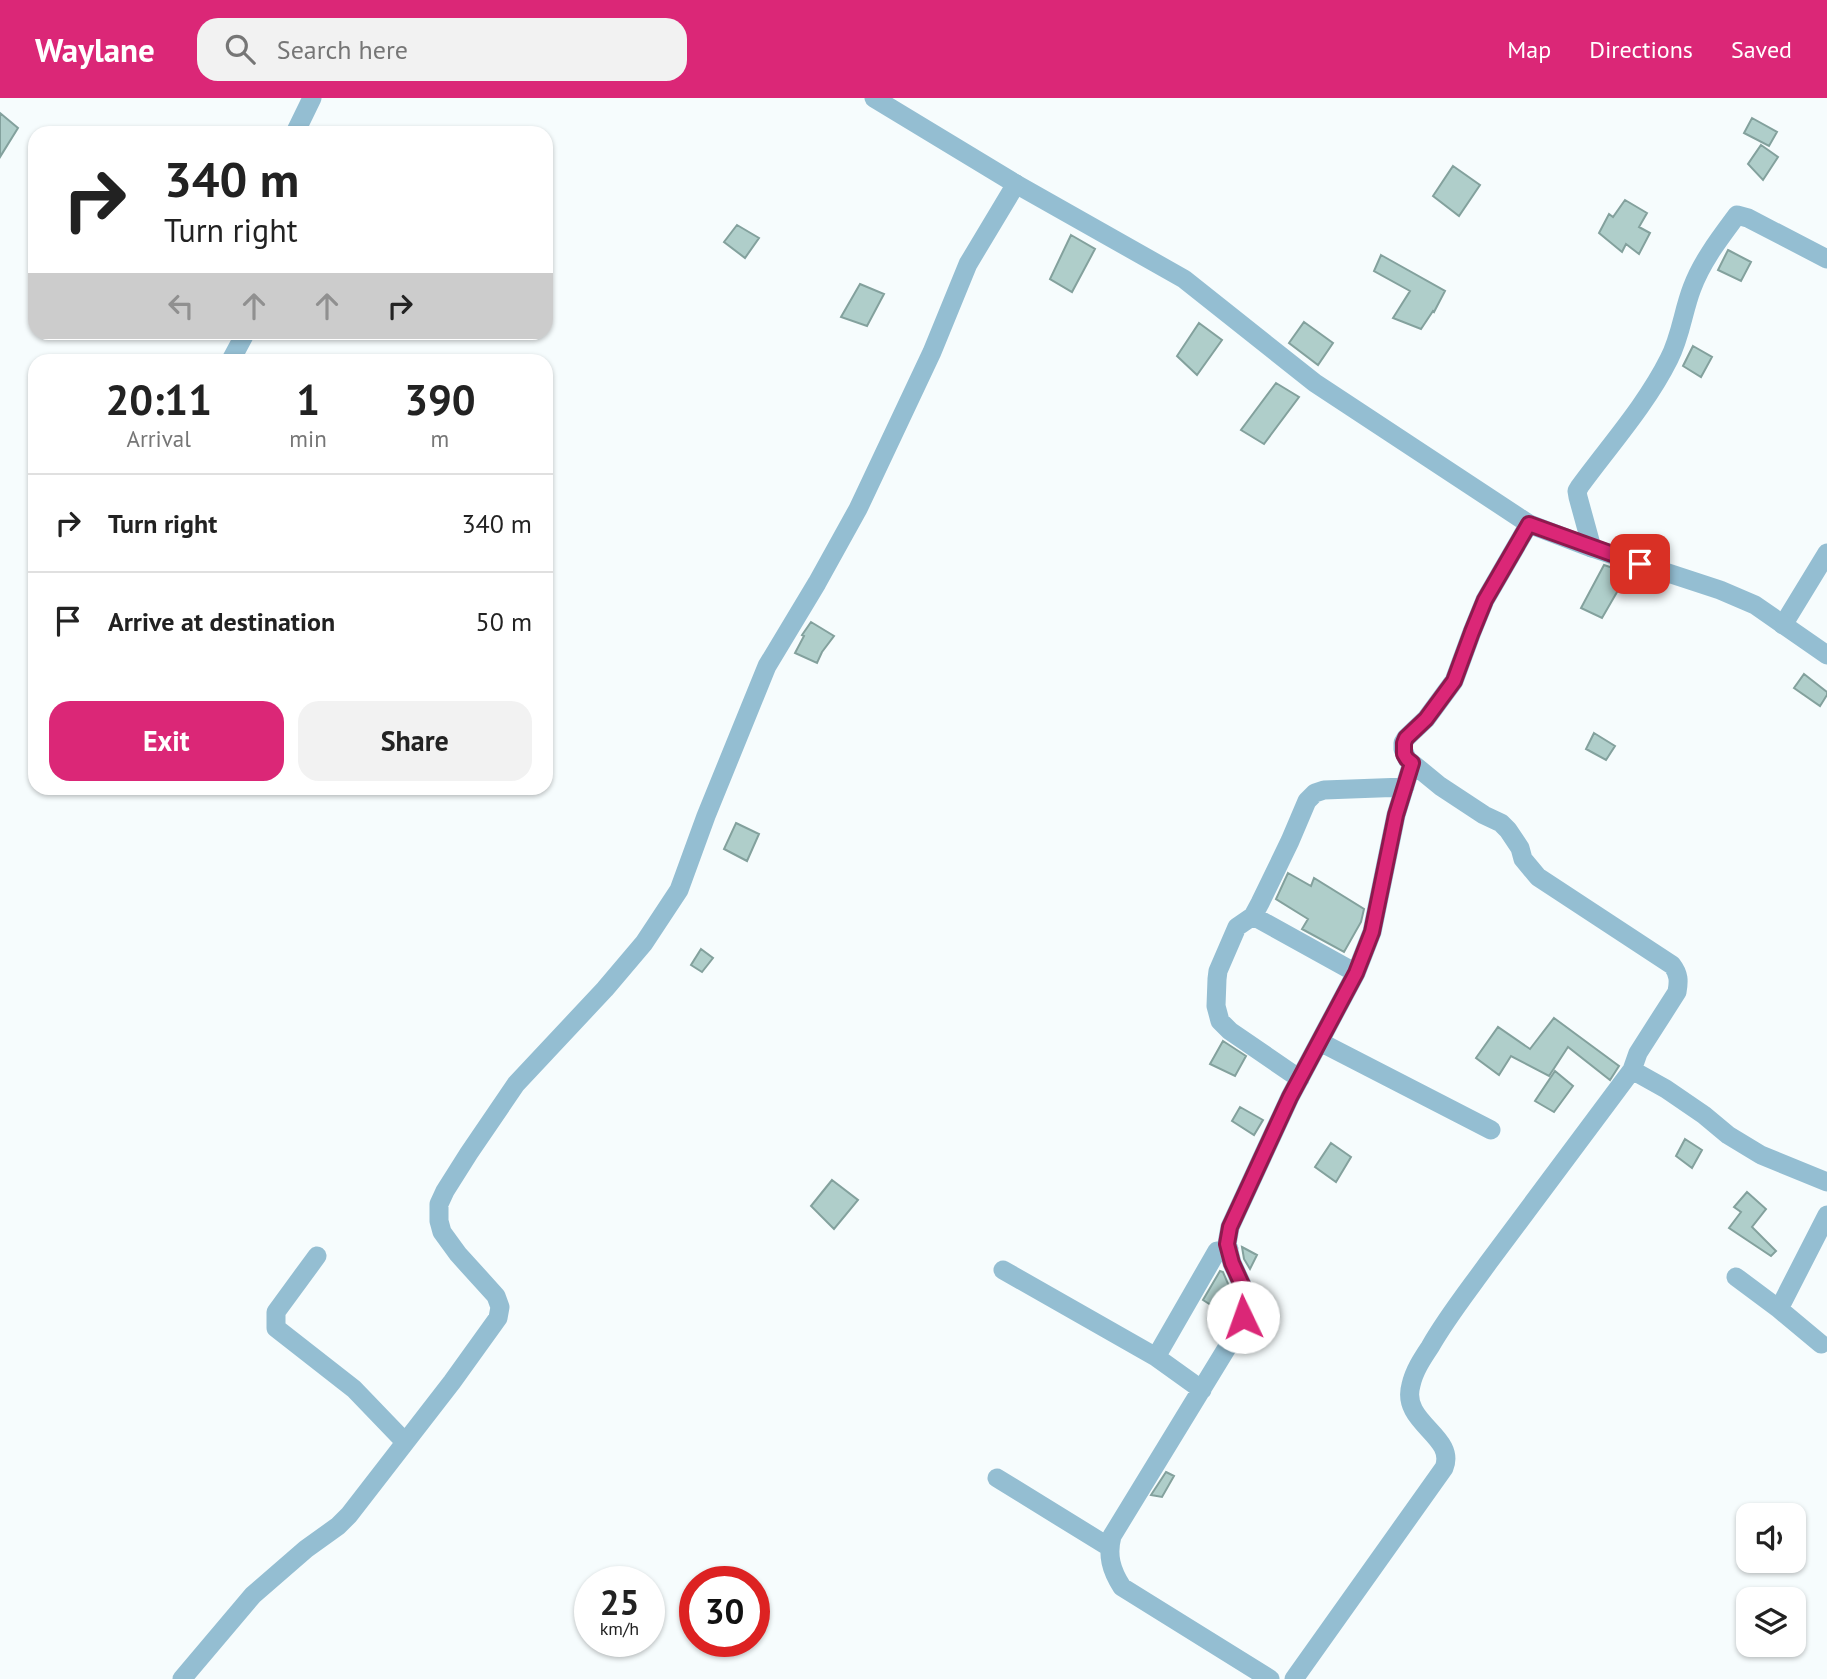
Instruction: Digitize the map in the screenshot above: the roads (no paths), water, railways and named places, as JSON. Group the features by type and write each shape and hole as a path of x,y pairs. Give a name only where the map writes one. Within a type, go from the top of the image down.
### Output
{"street":[{"path":"298,126 312,98"},
{"path":"874,98 1016,184 1184,279 1315,383 1529,524 1592,548 1720,590 1755,605 1827,655"},
{"path":"182,1679 253,1595 349,1515 498,1318 500,1312 496,1296 442,1232 439,1204 469,1153 516,1084 606,989 644,943 679,890 767,666 858,509 932,352 968,264 1016,184"},
{"path":"1592,548 1577,491 1656,383 1676,343 1700,270 1737,215 1748,218 1827,259"},
{"path":"1294,1679 1447,1461 1446,1451 1413,1410 1409,1399 1410,1385 1417,1367 1446,1320 1632,1070 1638,1053 1677,992 1679,983 1677,971 1672,965 1538,877 1523,859 1520,848 1501,823 1440,786 1404,754 1406,738 1426,719 1454,681 1485,600 1529,524"},
{"path":"1783,625 1827,553"},
{"path":"1270,1679 1122,1587 1112,1570 1109,1547 1112,1536 1236,1334 1243,1317 1243,1287 1227,1244 1230,1227 1300,1079 1356,973 1372,932 1396,815 1412,763"},
{"path":"1300,1079 1230,1031 1220,1021 1216,1006 1218,971 1237,927 1253,916 1307,801 1314,793 1324,790 1405,787"},
{"path":"1253,916 1356,973"},
{"path":"1320,1042 1491,1130"},
{"path":"1632,1070 1665,1089 1728,1135 1761,1155 1827,1182"},
{"path":"1779,1309 1827,1215"},
{"path":"1156,1357 1217,1251 1228,1249"},
{"path":"317,1256 276,1312 276,1328 355,1389 405,1442"},
{"path":"1003,1270 1156,1357 1202,1390"},
{"path":"1736,1277 1821,1344"},
{"path":"997,1478 1109,1547"}]}
